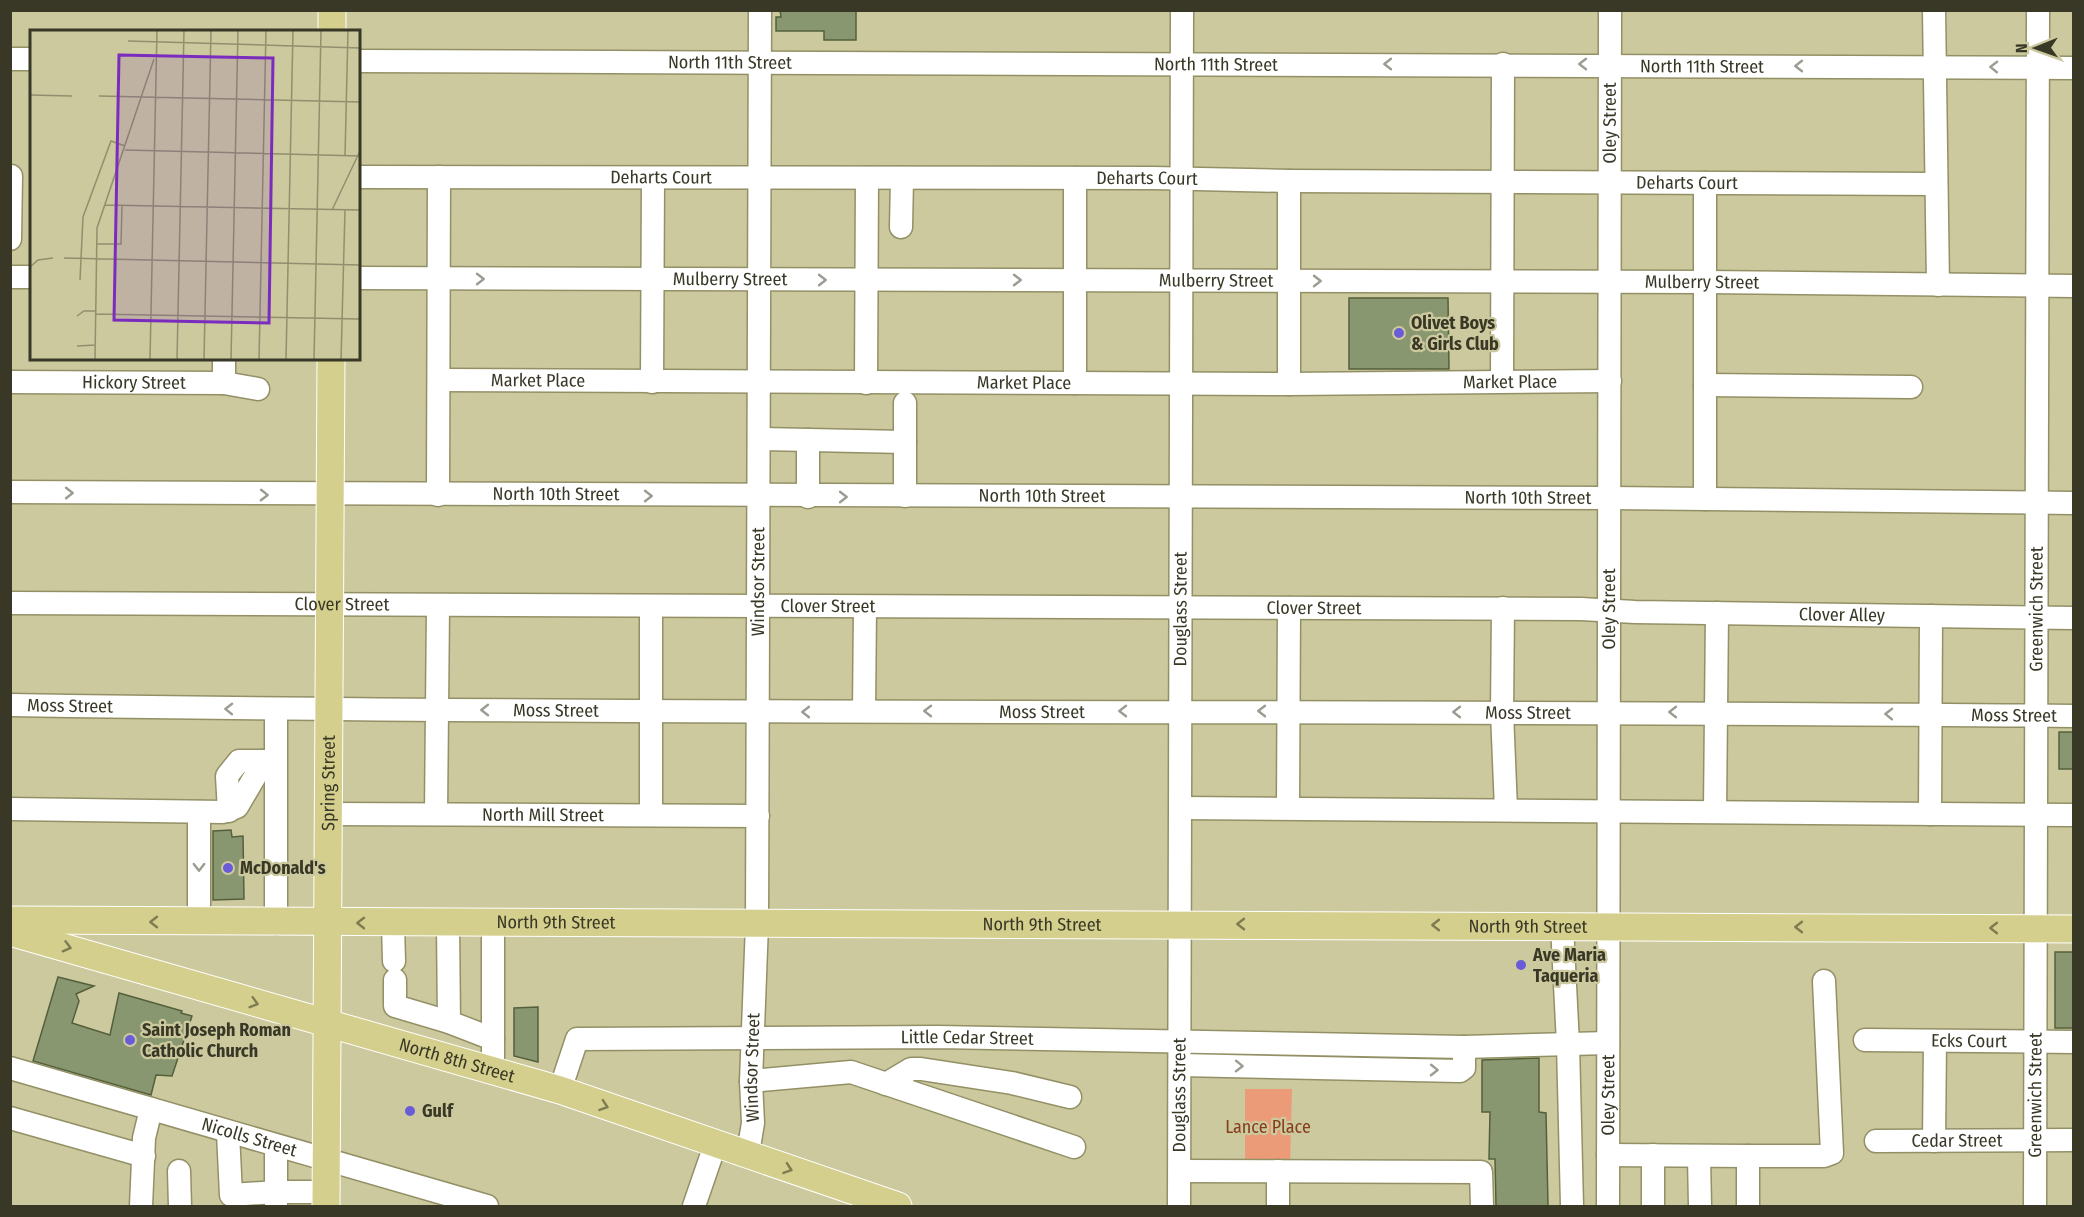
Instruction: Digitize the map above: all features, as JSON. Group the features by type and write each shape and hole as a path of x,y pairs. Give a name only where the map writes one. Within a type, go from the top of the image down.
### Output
{"main road":[{"path":"332,10 332,30"},
{"name":"Spring Street","path":"326,1199 331,360"},
{"name":"North 9th Street","path":"10,920 393,924 1608,925 2073,929"},
{"name":"North 8th Street","path":"10,932 560,1090 898,1206"}],"street":[{"name":"Windsor Street","path":"748,1153 753,1124 751,1081 757,924 760,10"},
{"name":"Douglass Street","path":"1179,1206 1182,10"},
{"name":"Oley Street","path":"1608,1206 1610,10"},
{"path":"1935,10 1935,184 1938,285"},
{"name":"Greenwich Street","path":"2035,1206 2038,10"},
{"path":"10,59 30,59"},
{"name":"North 11th Street","path":"360,61 2073,68"},
{"path":"1502,381 1503,64"},
{"path":"10,239 11,176 30,176"},
{"name":"Deharts Court","path":"360,177 1075,178 1503,183 1935,184"},
{"path":"438,495 439,177"},
{"path":"866,383 867,178"},
{"path":"901,227 902,178"},
{"path":"1075,178 1075,383"},
{"path":"652,382 653,179"},
{"path":"1289,181 1289,384"},
{"path":"1705,183 1705,499"},
{"path":"10,277 30,277"},
{"name":"Mulberry Street","path":"360,278 759,282 867,280 1502,281 2073,286"},
{"path":"224,360 224,383"},
{"name":"Market Place","path":"439,380 1289,384 1610,381"},
{"name":"Hickory Street","path":"10,382 224,383 258,389"},
{"path":"1705,385 1911,387"},
{"path":"905,403 905,496"},
{"path":"759,439 905,442"},
{"path":"808,440 808,497"},
{"name":"North 10th Street","path":"10,492 759,497 1610,498 2073,503"},
{"name":"Clover Street","path":"10,603 1609,610"},
{"path":"436,814 438,606"},
{"path":"651,607 651,815"},
{"path":"864,711 865,608"},
{"path":"1288,808 1289,608"},
{"path":"1503,608 1502,712 1506,810"},
{"name":"Clover Alley","path":"1609,610 2073,618"},
{"path":"1715,811 1717,613"},
{"path":"1930,814 1931,616"},
{"name":"Moss Street","path":"10,705 276,710 1716,712 2073,716"},
{"path":"276,710 270,762 276,922"},
{"path":"10,809 229,811 237,807 270,762"},
{"path":"1181,808 2073,815"},
{"path":"199,812 199,922"},
{"name":"North Mill Street","path":"329,813 758,816"},
{"path":"393,924 395,1006 493,1039"},
{"path":"448,924 449,1023"},
{"path":"493,924 493,1071"},
{"path":"1562,925 1572,1206"},
{"path":"1572,1173 1653,1155 1824,1156 1832,1153 1824,981"},
{"name":"Little Cedar Street","path":"560,1090 577,1039 753,1036 1464,1047 1608,1043"},
{"name":"Ecks Court","path":"1865,1040 2073,1042"},
{"path":"1934,1142 1935,1041"},
{"path":"1180,1065 1461,1071 1464,1068 1464,1047"},
{"name":"Nicolls Street","path":"10,1068 472,1204"},
{"path":"886,1084 911,1069 921,1068 1012,1083 1070,1097"},
{"path":"751,1081 851,1072 1074,1148"},
{"path":"141,1206 144,1138 151,1109"},
{"path":"10,1118 144,1156"},
{"path":"228,1133 231,1195 277,1199 326,1199"},
{"name":"Cedar Street","path":"1876,1141 2073,1140"},
{"path":"694,1206 716,1145"},
{"path":"276,1147 277,1199"},
{"path":"1653,1155 1653,1206"},
{"path":"1748,1156 1748,1206"},
{"path":"1699,1157 1700,1206"},
{"path":"1180,1170 1481,1172 1482,1206"},
{"path":"179,1172 180,1206"},
{"path":"1278,1172 1278,1206"}],"green space":[{"name":"Lance Place","path":"1245,1089 1292,1089 1290,1166 1245,1165"}],"building":[{"path":"780,10 856,10 856,40 824,40 824,31 776,31 776,17 781,17"},
{"name":"Olivet Boys & Girls Club","path":"1349,298 1448,298 1449,369 1349,369"},
{"path":"2059,732 2073,732 2073,769 2059,769"},
{"name":"McDonald's","path":"231,830 232,837 243,836 244,899 213,900 213,831"},
{"path":"2055,952 2073,952 2073,1028 2055,1028"},
{"path":"58,977 94,986 76,994 79,1001 72,1023 110,1035 119,993 192,1016 172,1076 156,1075 151,1095 33,1061"},
{"path":"538,1007 538,1062 514,1056 514,1008"},
{"path":"1539,1058 1539,1112 1546,1113 1548,1206 1496,1206 1495,1159 1489,1159 1490,1112 1482,1112 1482,1060"}],"place":[{"name":"Olivet Boys & Girls Club","path":"1399,333"},
{"name":"McDonald's","path":"228,868"},
{"name":"Ave Maria Taqueria","path":"1521,965"},
{"name":"Saint Joseph Roman Catholic Church","path":"130,1040"},
{"name":"Gulf","path":"410,1111"}]}
